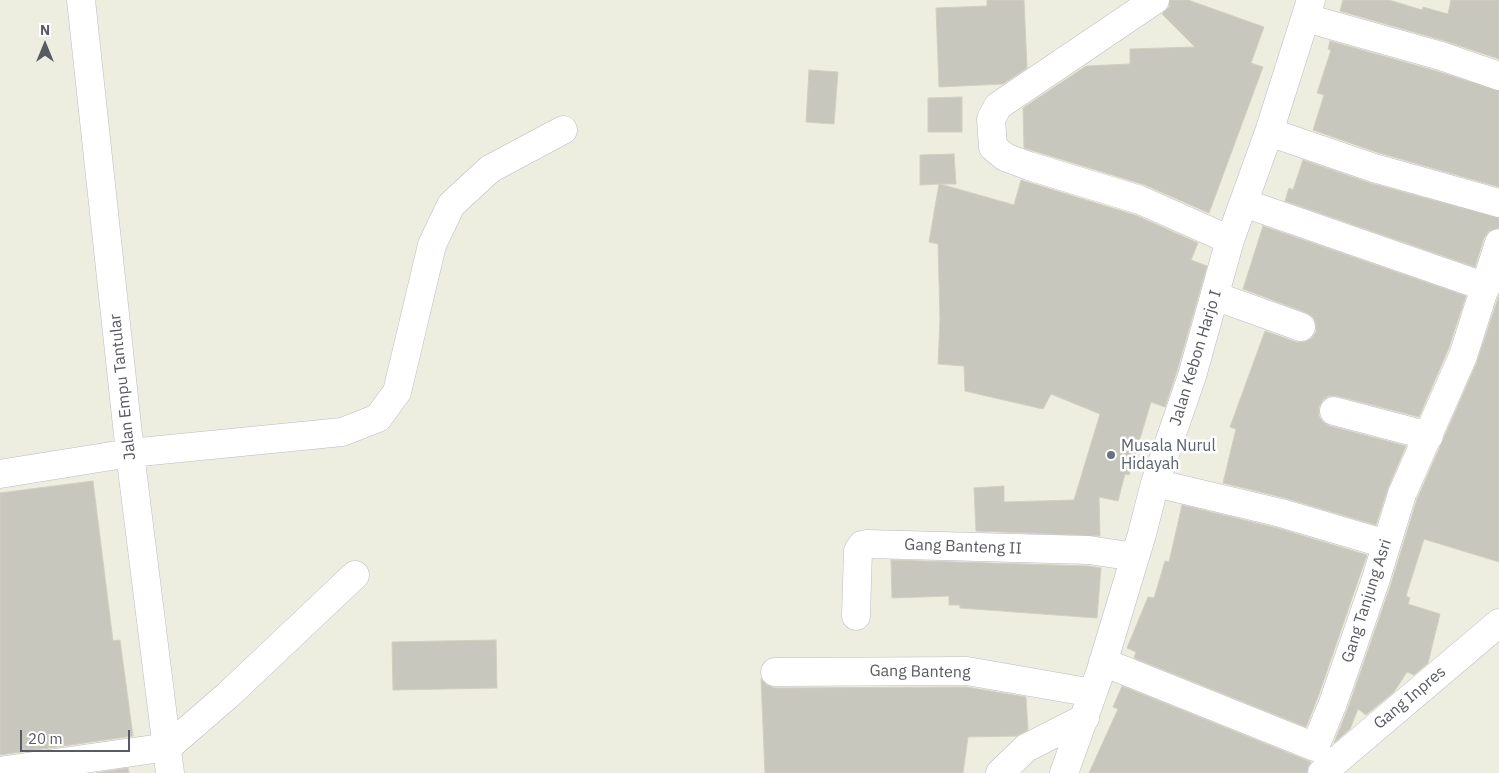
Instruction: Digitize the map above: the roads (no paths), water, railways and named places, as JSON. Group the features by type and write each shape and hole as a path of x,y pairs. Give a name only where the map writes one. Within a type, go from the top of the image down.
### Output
{"street":[{"name":"Jalan Empu Tantular","path":"81,0 130,453 169,760"},
{"path":"1155,0 998,106 992,119 993,147 1006,157 1029,166 1140,200 1230,240"},
{"path":"1309,9 1499,76"},
{"name":"Jalan Kebon Harjo I","path":"1064,773 1103,662 1155,483 1192,376 1230,240 1269,132 1309,9"},
{"path":"0,474 130,453 342,432 378,418 397,392 432,245 451,205 490,169 563,130"},
{"path":"1269,132 1374,168 1499,202"},
{"path":"1244,204 1486,287"},
{"name":"Gang Tanjung Asri","path":"1324,760 1332,703 1402,494 1463,356 1499,243"},
{"path":"1215,296 1301,327"},
{"path":"1334,411 1429,436"},
{"path":"1155,483 1281,513 1386,544"},
{"name":"Gang Banteng II","path":"856,616 858,552 862,545 1089,550 1135,557"},
{"path":"0,772 169,760 228,695 355,575"},
{"name":"Gang Inpres","path":"1324,760 1499,623"},
{"path":"1103,662 1324,760"},
{"name":"Gang Banteng","path":"775,672 967,671 1089,705"},
{"path":"1000,773 1026,748 1089,705"}],"place":[{"name":"Musala Nurul Hidayah","path":"1111,455"}]}
